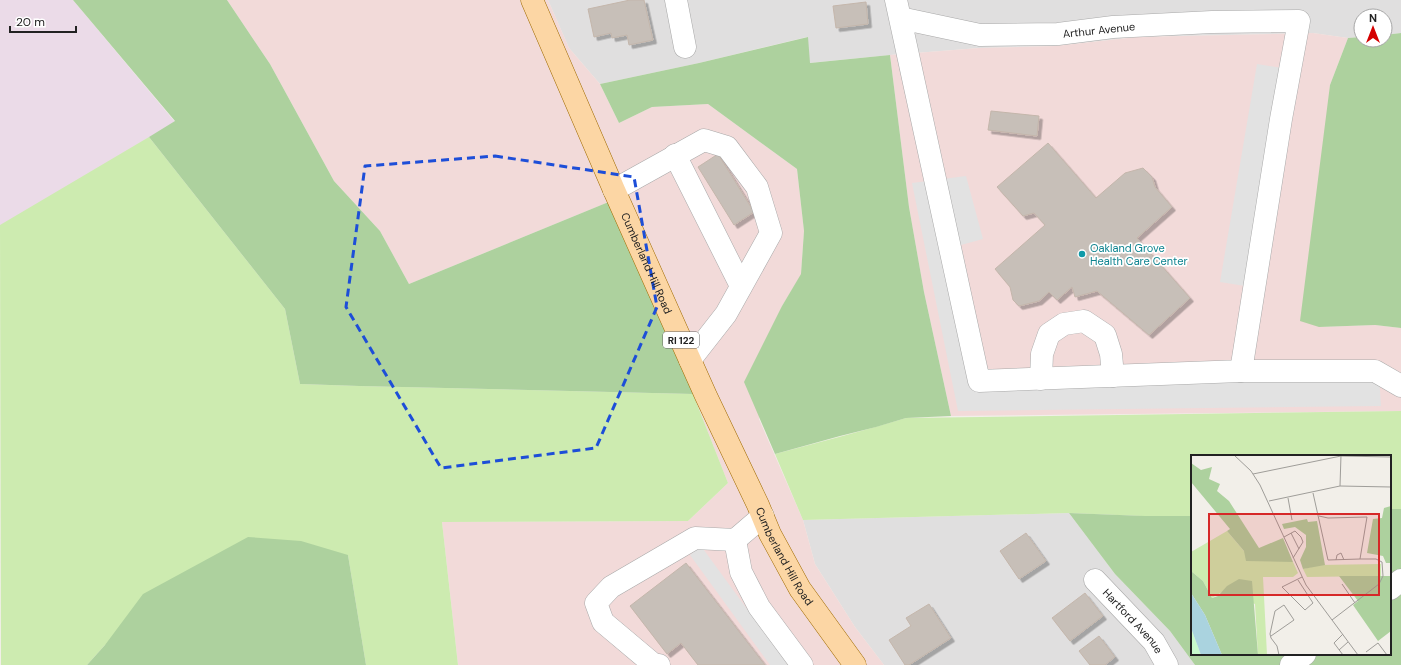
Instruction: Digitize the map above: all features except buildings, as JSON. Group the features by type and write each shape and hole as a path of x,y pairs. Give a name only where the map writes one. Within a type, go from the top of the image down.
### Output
{"main road":[{"name":"Cumberland Hill Road","path":"532,0 614,190 770,534 800,589 855,665"}],"street":[{"path":"676,0 685,47"},
{"path":"898,9 979,381 1241,371 1375,370 1401,386"},
{"name":"Arthur Avenue","path":"898,9 980,35 1058,34 1113,27 1212,22 1299,20 1280,127 1241,371"},
{"path":"614,190 704,140 727,147 757,187 771,233 726,314 690,360"},
{"path":"675,155 741,286"},
{"path":"1041,379 1042,354 1049,334 1064,324 1084,321 1106,335 1111,354 1113,376"},
{"path":"659,665 653,664 603,622 596,603 611,587 695,538 735,540 763,516"},
{"path":"735,540 741,572 759,607 802,665"},
{"name":"Hartford Avenue","path":"1095,580 1154,642 1167,665"},
{"path":"1391,588 1401,580"},
{"path":"1290,665 1304,655"}],"highlighted area":[{"path":"495,156 634,177 657,307 596,448 441,468 346,307 365,166"}],"shaded area":[{"path":"0,0 73,0 175,122 0,226"},
{"path":"227,0 548,0 569,48 600,84 619,123 652,107 708,104 797,169 804,231 801,275 782,306 759,419 803,520 815,564 855,627 884,665 458,665 442,522 688,521 728,483 693,394 706,396 611,201 409,284 380,231 334,181 270,64"},
{"path":"548,0 1401,0 1401,33 1393,34 1393,8 1353,8 1353,38 1348,38 1313,33 1137,37 1055,46 979,48 809,63 807,37 699,63 600,84 569,48"},
{"path":"1313,33 1348,38 1330,85 1319,327 1375,325 1401,328 1401,411 951,416 924,292 909,207 890,55 979,48 1055,46 1137,37"},
{"path":"1257,64 1282,68 1245,286 1220,282"},
{"path":"966,176 983,239 961,245 988,374 1379,375 1381,406 958,411 912,183"},
{"path":"1069,513 1115,574 1170,631 1195,665 884,665 855,627 815,564 803,520"},
{"path":"701,546 788,665 770,665 690,555"}],"green space":[{"path":"73,0 227,0 270,64 334,181 380,231 409,284 611,201 707,396 693,394 300,384 285,309 149,137 175,121"},
{"path":"1401,33 1401,328 1375,325 1319,327 1300,321 1330,85 1348,38 1353,38 1353,48 1393,48 1393,34"},
{"path":"808,37 810,63 890,55 909,207 924,292 951,416 906,418 775,454 744,382 782,306 801,274 804,231 797,169 708,104 652,107 619,123 600,84 699,63"},
{"path":"149,137 285,309 300,384 693,394 728,483 688,521 442,522 458,665 366,665 348,555 105,645 87,665 1,665 0,225"},
{"path":"1401,411 1401,509 1391,509 1391,455 1191,455 1191,516 1142,516 1069,513 803,520 775,454 906,418"},
{"path":"1391,509 1401,509 1401,665 1195,665 1170,631 1115,574 1069,513 1191,516 1191,655 1391,655"},
{"path":"248,537 301,541 348,555 366,665 87,665 105,645 143,594"}],"place":[{"name":"Oakland Grove Health Care Center","path":"1082,254"}]}
